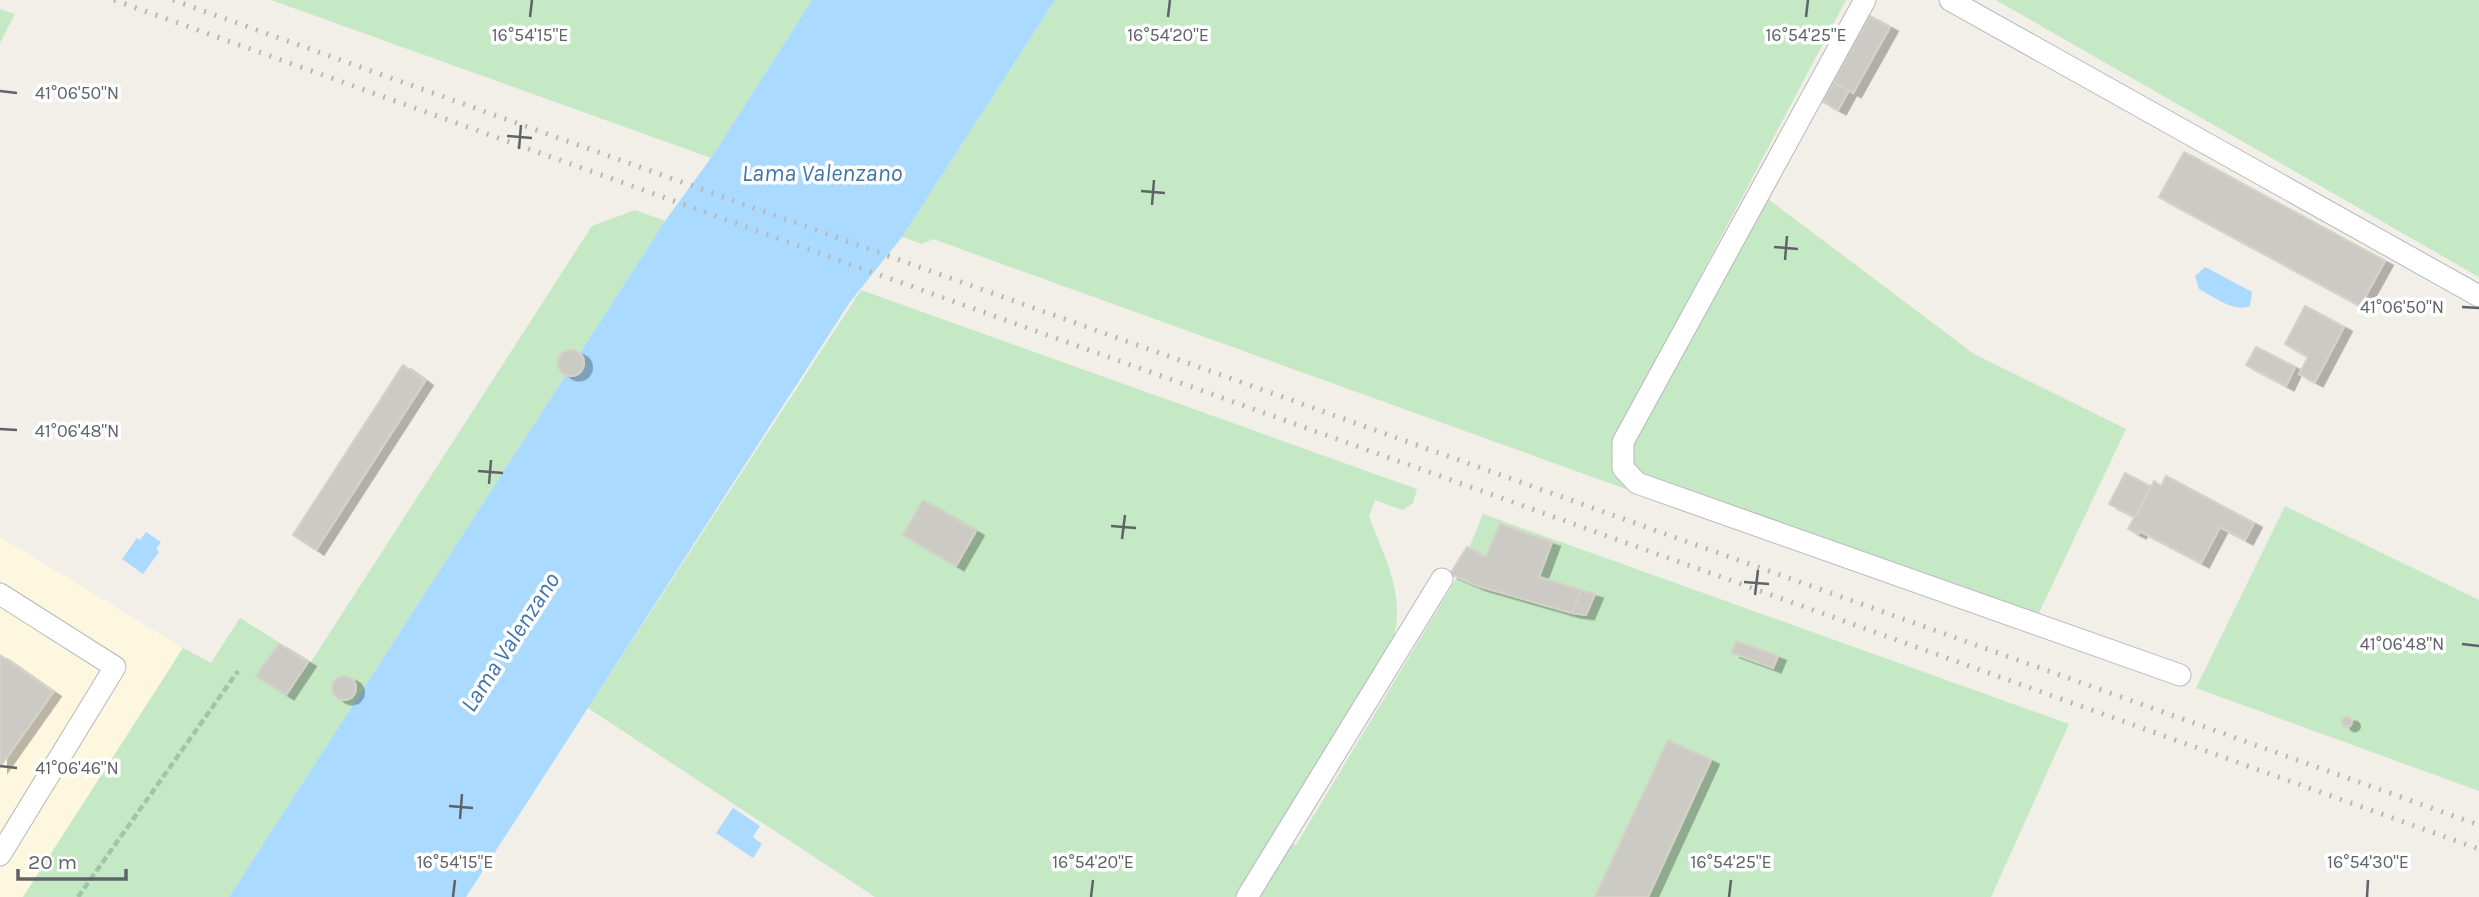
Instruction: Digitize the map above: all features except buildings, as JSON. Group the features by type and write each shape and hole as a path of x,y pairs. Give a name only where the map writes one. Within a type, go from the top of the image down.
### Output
{"lane":[{"path":"1866,0 1623,442 1623,468 1637,483 2180,675"},
{"path":"1950,0 2479,296"},
{"path":"1247,897 1442,579"},
{"path":"0,594 115,667 0,855"}],"path":[{"path":"78,897 238,671"}],"shaded area":[{"path":"0,537 183,648 23,897 0,897"}],"green space":[{"path":"271,0 812,0 711,158"},
{"path":"1055,0 1846,0 1612,444 1612,459 1616,471 1634,492 933,239 922,244 902,237"},
{"path":"1996,0 2479,0 2479,277"},
{"path":"0,9 15,14 0,43"},
{"path":"1768,199 1974,354 2126,429 2038,615 1641,476 1631,462 1630,450"},
{"path":"635,210 665,221 229,897 23,897 183,648 211,663 240,618 311,662 592,226"},
{"path":"861,290 1417,489 1413,503 1403,510 1375,500 1369,517 1395,590 1397,620 1394,636 1235,897 875,897 588,708"},
{"path":"2285,506 2479,600 2479,791 2196,688"},
{"path":"1483,514 2069,724 1991,897 1259,897 1292,843 1296,845 1456,579"}],"water":[{"name":"Lama Valenzano","path":"812,0 1055,0 902,237 850,302 466,897 229,897 665,221 711,158"},
{"path":"2205,267 2252,292 2250,306 2231,306 2199,289 2195,276"},
{"path":"146,532 161,542 156,549 159,552 143,574 122,559 137,538 140,540"},
{"path":"733,808 760,826 753,837 762,844 753,858 716,833"}],"railway":[{"path":"114,0 2479,849"},
{"path":"173,0 2479,825"}]}
